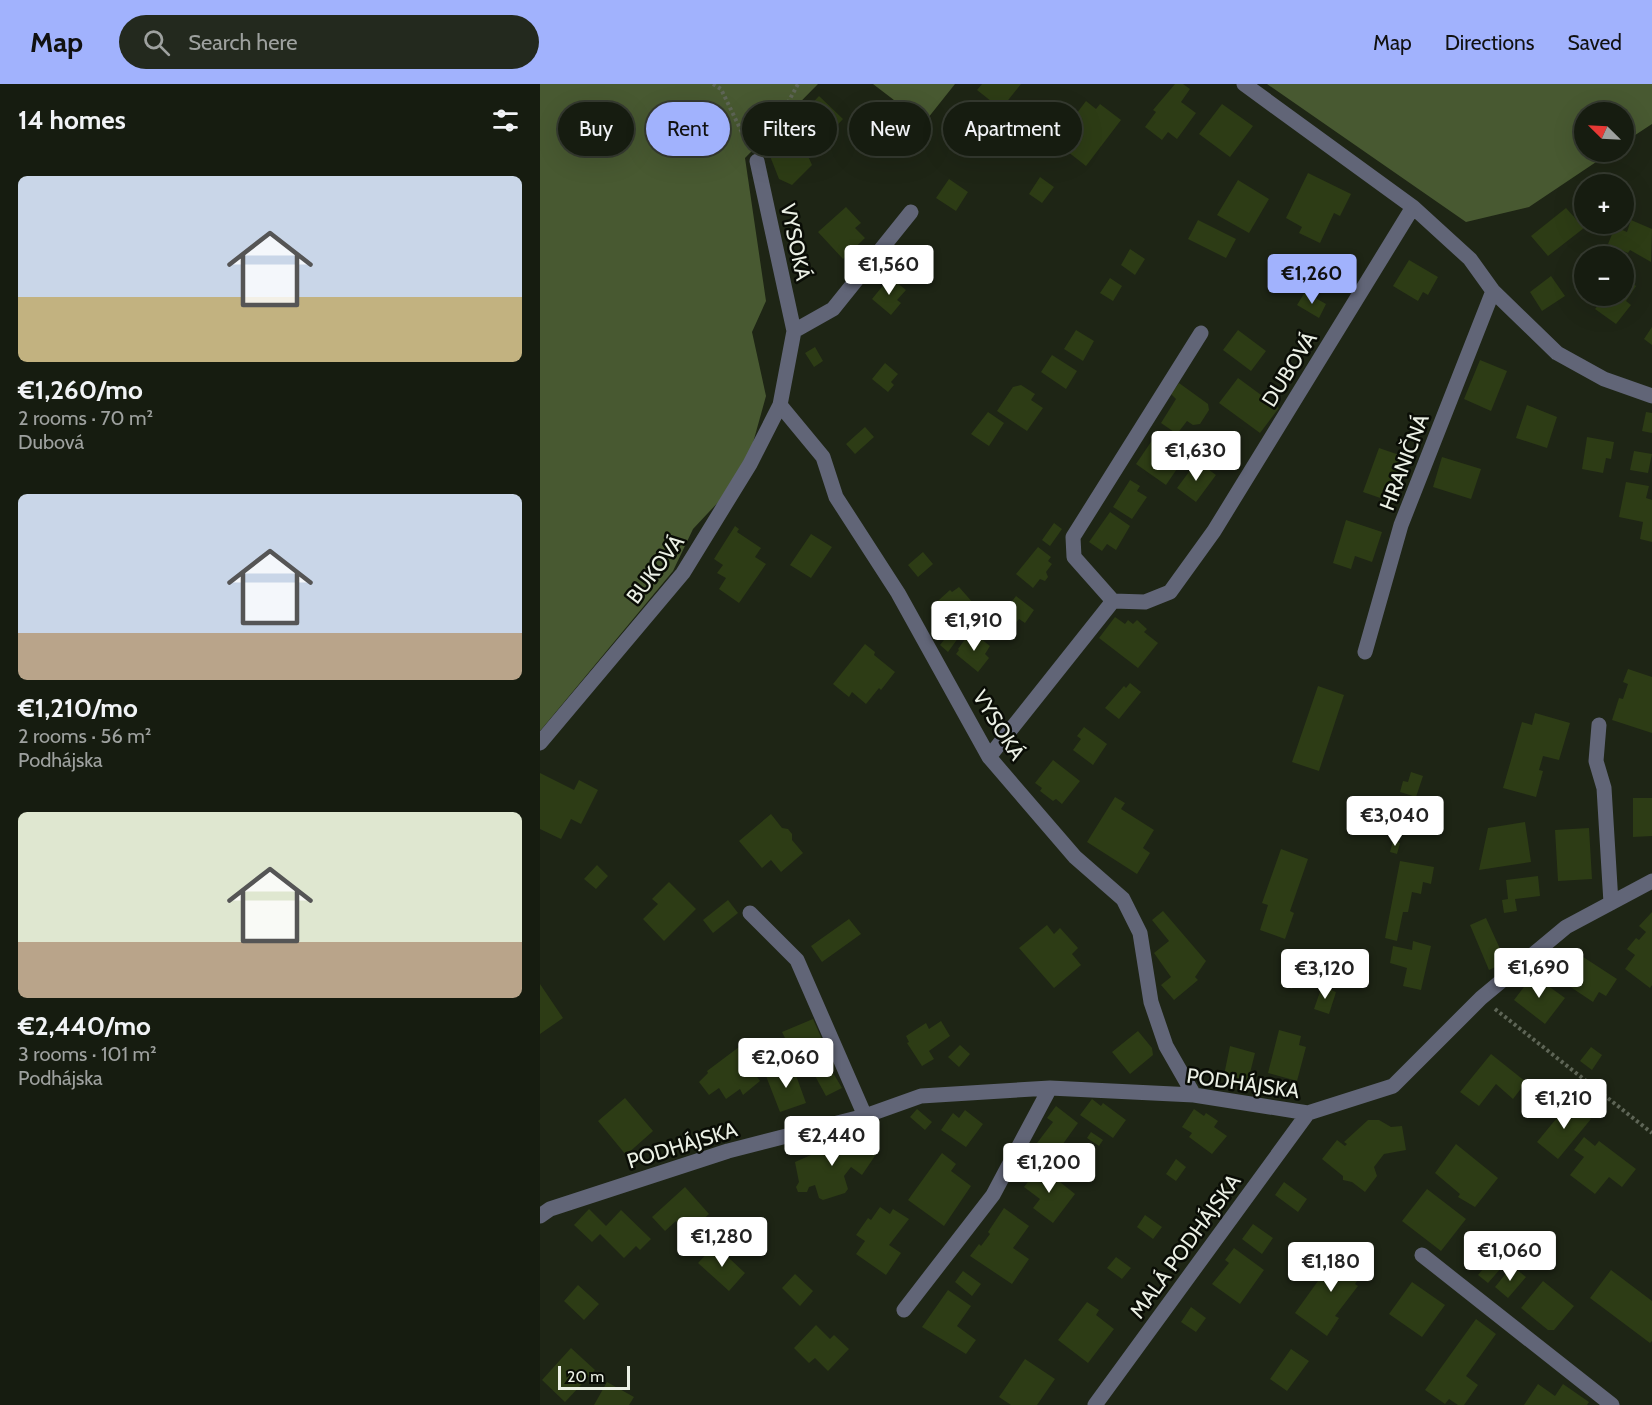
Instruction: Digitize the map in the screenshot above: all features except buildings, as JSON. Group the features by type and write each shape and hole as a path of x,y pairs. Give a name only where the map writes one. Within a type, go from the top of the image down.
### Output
{"street":[{"path":"1244,84 1413,207 1470,259 1493,291 1557,353 1604,379 1652,396"},
{"name":"VYSOKÁ","path":"757,162 794,331 780,405 823,457 836,497 898,593 989,757 1075,857 1123,899 1140,933 1151,1002 1167,1046 1194,1095"},
{"name":"DUBOVÁ","path":"1113,601 1145,602 1170,592 1214,531 1413,207"},
{"path":"794,331 833,309 911,212"},
{"name":"HRANIČNÁ","path":"1365,652 1401,525 1493,291"},
{"path":"989,757 1113,601 1074,557 1073,537 1201,333"},
{"name":"BUKOVÁ","path":"540,743 683,573 750,464 780,405"},
{"path":"1599,725 1596,761 1604,788 1611,903"},
{"name":"PODHÁJSKA","path":"540,1216 550,1209 728,1152 865,1116 921,1096 1050,1088 1194,1095 1308,1113 1393,1086 1481,998 1566,927 1652,881"},
{"path":"750,913 797,960 865,1116"},
{"path":"904,1310 993,1195 1050,1088"},
{"name":"MALÁ PODHÁJSKA","path":"1095,1405 1308,1113"},
{"path":"1422,1255 1612,1405"}],"path":[{"path":"713,84 721,87 757,162"},
{"path":"757,162 798,84"},
{"path":"1481,998 1652,1133"}],"green space":[{"path":"540,84 818,84 800,102 742,102 742,156 747,156 745,158 766,301 752,332 766,396 751,450 723,497 693,529 673,571 540,731"},
{"path":"873,84 955,84 931,114 931,102 897,102"},
{"path":"1267,84 1652,84 1652,124 1634,136 1634,102 1574,102 1574,162 1596,162 1578,174 1574,174 1574,177 1529,207 1466,222"}]}
